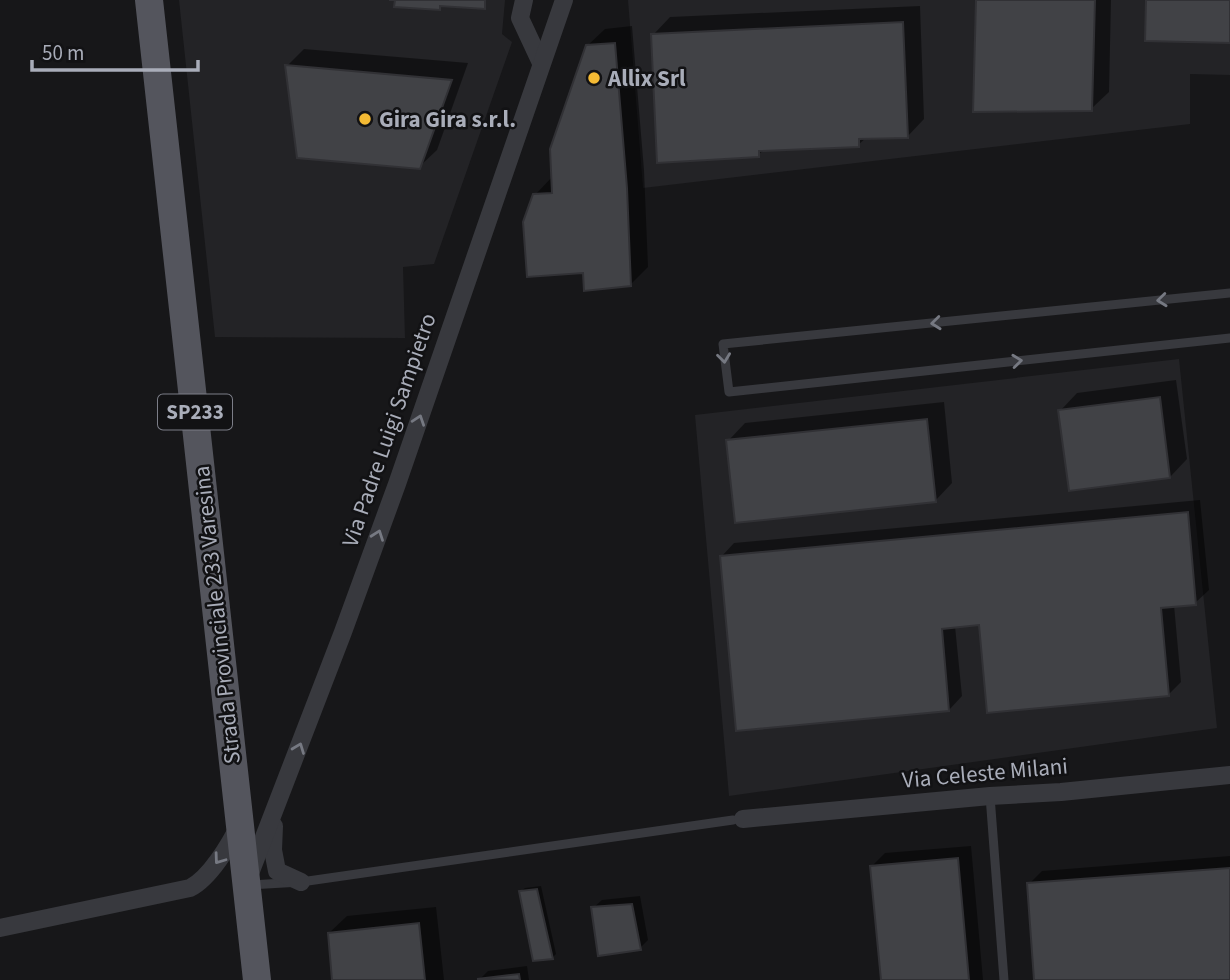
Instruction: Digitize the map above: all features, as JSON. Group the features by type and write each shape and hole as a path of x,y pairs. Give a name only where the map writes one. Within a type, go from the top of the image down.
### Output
{"main road":[{"name":"Strada Provinciale 233 Varesina","path":"149,0 257,980"}],"street":[{"path":"524,0 520,18 541,62"},
{"name":"Via Padre Luigi Sampietro","path":"246,885 352,608 564,0"},
{"name":"Via Celeste Milani","path":"738,820 1230,775"},
{"name":"Via Padre Luigi Sampietro","path":"275,812 273,850 277,871 301,882"},
{"path":"0,928 195,886 214,865 240,824"}],"lane":[{"path":"1230,293 723,344 729,392 1230,338"},
{"path":"989,796 1004,980"},
{"path":"246,885 301,882 738,820"}],"shaded area":[{"path":"179,0 505,0 502,34 512,42 434,264 403,267 405,338 215,337"},
{"path":"628,0 1230,0 1230,75 1190,74 1190,124 643,188"},
{"path":"1179,359 1217,728 729,796 695,415"}],"building":[{"path":"395,0 485,0 485,9 394,7"},
{"path":"976,0 1095,0 1092,111 973,112"},
{"path":"1146,0 1230,0 1230,43 1145,41"},
{"path":"903,22 908,138 859,139 859,147 759,151 759,157 657,163 651,34"},
{"path":"615,43 627,188 631,286 584,291 583,273 527,277 523,222 533,194 552,193 550,149 586,45"},
{"name":"Gira Gira s.r.l.","path":"285,65 452,80 420,169 297,158"},
{"path":"1160,397 1170,478 1069,491 1058,410"},
{"path":"927,419 936,502 735,523 726,440"},
{"path":"1188,512 1196,605 1161,608 1169,696 987,713 979,625 942,629 949,711 736,731 720,556"},
{"path":"958,858 969,980 881,980 870,866"},
{"path":"1230,868 1230,980 1034,980 1027,883"},
{"path":"537,889 553,959 533,961 519,891"},
{"path":"632,904 641,950 598,956 591,907"},
{"path":"419,923 425,980 332,980 328,933"},
{"path":"519,974 520,980 477,979"}],"place":[{"name":"Allix Srl","path":"594,78"},
{"name":"Gira Gira s.r.l.","path":"365,119"}]}
